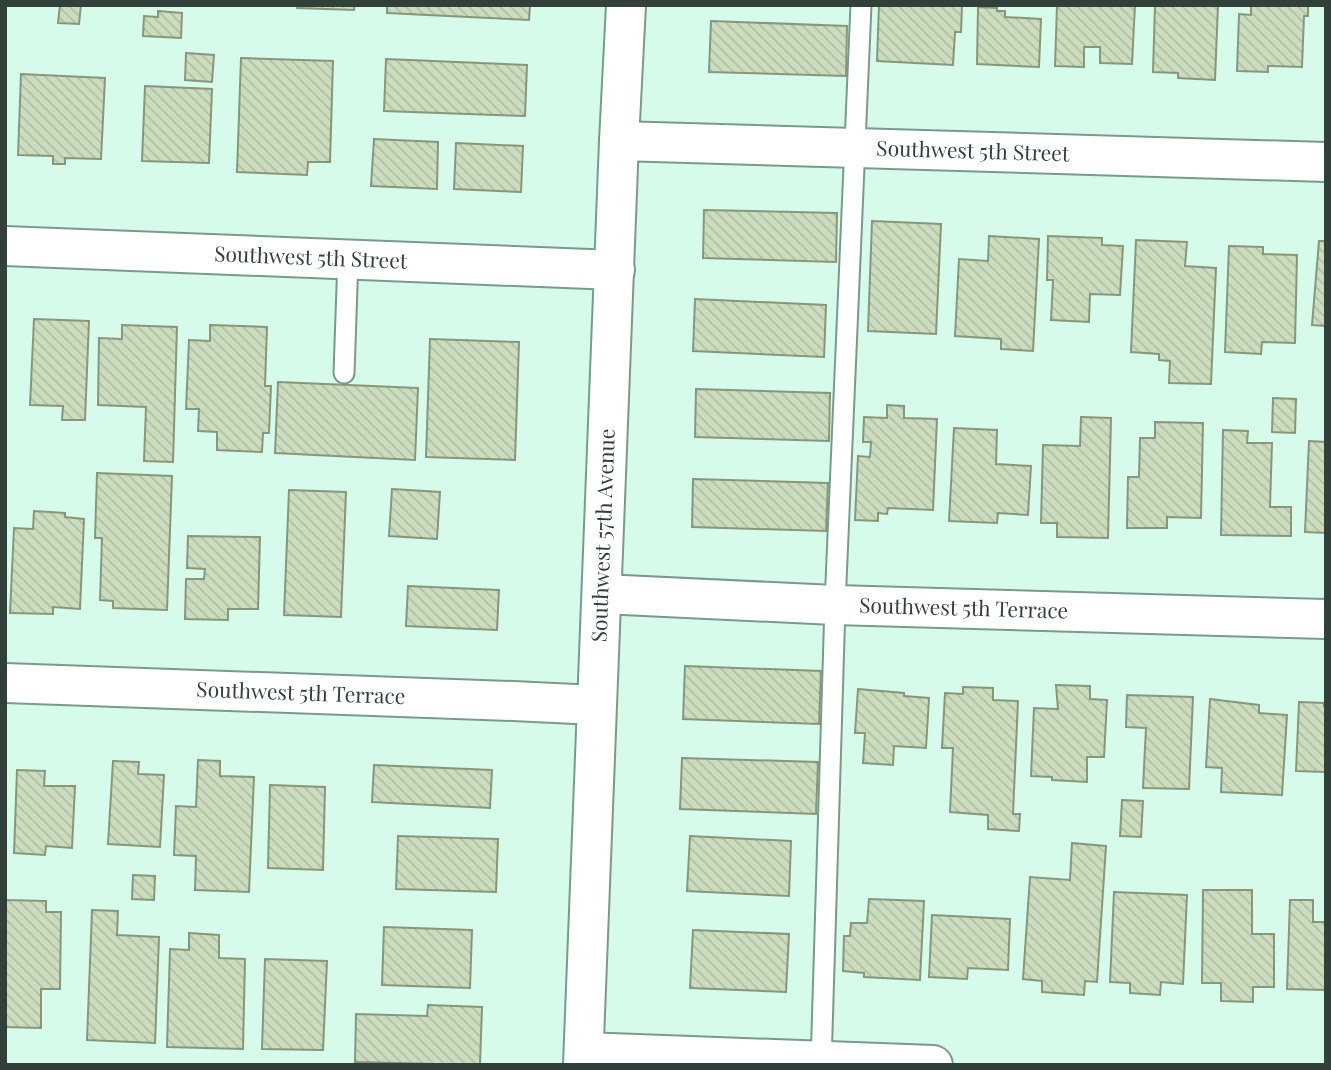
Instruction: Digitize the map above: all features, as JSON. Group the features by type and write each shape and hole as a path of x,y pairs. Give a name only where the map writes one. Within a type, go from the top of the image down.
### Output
{"street":[{"name":"Southwest 57th Avenue","path":"584,1058 626,5"},
{"name":"Southwest 5th Street","path":"619,141 1326,162"},
{"name":"Southwest 5th Street","path":"5,246 615,270"},
{"name":"Southwest 5th Terrace","path":"602,594 835,605 1326,619"},
{"name":"Southwest 5th Terrace","path":"5,683 596,705"},
{"path":"584,1058 933,1065"}],"lane":[{"path":"811,1063 835,605 861,5"},
{"path":"344,373 348,258"}],"building":[{"path":"60,5 81,5 79,24 58,23"},
{"path":"297,5 355,5 354,10 297,8"},
{"path":"387,5 530,5 529,20 387,13"},
{"path":"879,5 962,5 961,32 955,32 953,65 877,61"},
{"path":"1057,5 1135,5 1132,64 1100,63 1100,47 1084,47 1084,67 1055,66"},
{"path":"1155,5 1218,5 1215,80 1178,78 1178,73 1153,72"},
{"path":"1251,5 1308,5 1308,16 1304,16 1302,67 1268,66 1268,72 1237,71 1239,14 1251,15"},
{"path":"978,7 997,8 997,11 1005,11 1005,17 1041,19 1039,67 977,64"},
{"path":"158,11 182,13 181,38 143,36 144,16 158,17"},
{"path":"711,21 847,26 846,76 709,72"},
{"path":"186,53 214,55 212,82 185,80"},
{"path":"241,58 333,61 330,162 308,162 307,175 237,172"},
{"path":"386,59 527,65 525,116 384,111"},
{"path":"21,74 105,78 101,159 65,158 65,164 53,164 53,156 18,155"},
{"path":"145,86 212,89 209,163 142,161"},
{"path":"374,139 438,142 437,189 371,186"},
{"path":"456,143 523,146 521,192 454,189"},
{"path":"704,210 837,213 836,262 703,258"},
{"path":"872,221 941,224 936,334 868,331"},
{"path":"989,236 1039,239 1033,351 1001,349 1001,339 955,336 959,259 988,261"},
{"path":"1048,236 1102,238 1102,245 1123,246 1120,295 1090,294 1089,322 1051,320 1053,280 1047,280"},
{"path":"1136,240 1187,242 1185,266 1216,268 1211,384 1169,383 1170,361 1159,360 1159,354 1131,352"},
{"path":"1319,241 1326,241 1326,326 1312,325"},
{"path":"1229,246 1263,247 1263,254 1297,255 1295,343 1262,342 1261,354 1225,352"},
{"path":"695,299 826,305 824,357 693,351"},
{"path":"34,319 89,321 85,420 62,420 63,406 30,405"},
{"path":"122,325 177,327 173,462 144,461 146,407 98,405 99,338 122,339"},
{"path":"210,325 267,327 265,386 271,386 269,433 263,433 262,452 217,450 217,432 198,431 199,409 186,409 189,340 210,341"},
{"path":"430,339 519,342 515,460 426,457"},
{"path":"278,382 418,388 415,460 275,453"},
{"path":"696,389 830,393 829,441 695,437"},
{"path":"1273,398 1296,399 1295,433 1272,432"},
{"path":"887,405 904,406 904,418 937,419 933,510 888,508 887,514 878,513 878,521 855,520 858,456 870,457 871,442 863,442 864,417 887,418"},
{"path":"1081,417 1111,418 1108,538 1057,537 1057,523 1041,523 1043,445 1080,446"},
{"path":"1155,422 1203,423 1201,518 1167,517 1167,528 1127,528 1128,477 1139,477 1140,438 1155,438"},
{"path":"954,428 997,430 996,464 1031,466 1028,515 998,513 997,523 949,521"},
{"path":"1223,430 1248,431 1247,443 1272,443 1270,507 1291,507 1291,536 1221,535"},
{"path":"1309,441 1326,442 1326,533 1305,532"},
{"path":"97,473 172,476 167,610 113,608 113,601 100,600 102,538 95,538"},
{"path":"693,479 828,483 826,531 692,527"},
{"path":"392,489 440,492 437,539 389,536"},
{"path":"289,490 346,492 341,617 284,615"},
{"path":"34,511 65,513 65,517 84,519 80,609 53,607 53,614 10,613 14,528 33,529"},
{"path":"188,536 260,537 258,609 228,609 228,620 185,619 186,579 204,579 205,569 187,568"},
{"path":"408,586 499,590 497,630 406,626"},
{"path":"685,666 821,671 819,724 683,719"},
{"path":"1056,685 1090,686 1090,699 1107,700 1104,757 1087,757 1087,782 1031,776 1034,708 1058,709"},
{"path":"963,687 993,688 993,700 1018,701 1013,814 1020,814 1019,831 988,829 988,815 950,812 953,748 942,748 945,693 963,694"},
{"path":"858,689 929,698 926,748 894,746 893,765 863,763 865,733 855,733"},
{"path":"1127,695 1193,697 1189,789 1143,788 1146,728 1126,727"},
{"path":"1210,699 1259,705 1259,713 1287,715 1282,795 1221,792 1222,768 1206,767"},
{"path":"1299,702 1324,703 1326,706 1326,772 1296,771"},
{"path":"682,758 818,762 816,814 680,809"},
{"path":"198,760 220,761 220,776 254,777 249,892 195,890 196,856 174,855 176,806 196,807"},
{"path":"113,761 139,762 138,774 164,775 160,847 108,844"},
{"path":"374,765 492,770 490,808 372,802"},
{"path":"17,770 45,771 44,786 75,786 72,848 46,846 45,855 14,853"},
{"path":"270,785 325,787 323,870 268,868"},
{"path":"1122,800 1143,801 1141,837 1120,836"},
{"path":"398,836 498,839 496,892 396,889"},
{"path":"690,836 791,841 789,896 687,891"},
{"path":"1072,843 1106,846 1097,982 1085,981 1084,995 1042,992 1042,981 1023,979 1030,877 1070,880"},
{"path":"133,875 155,876 154,900 132,899"},
{"path":"1203,890 1252,890 1252,934 1274,934 1274,987 1253,987 1253,1002 1221,1001 1221,983 1202,983"},
{"path":"1114,892 1187,895 1183,984 1161,982 1160,995 1130,993 1130,983 1110,982"},
{"path":"869,899 924,901 920,980 864,977 864,973 843,971 844,936 850,936 851,923 867,923"},
{"path":"5,900 46,901 46,912 61,912 60,989 41,989 41,1028 5,1027"},
{"path":"1290,900 1313,900 1313,922 1326,922 1326,990 1287,989"},
{"path":"92,910 118,911 117,935 159,937 155,1043 87,1040"},
{"path":"932,915 1010,919 1008,970 968,968 967,979 929,977"},
{"path":"384,927 472,930 470,988 382,985"},
{"path":"693,930 789,934 786,992 690,988"},
{"path":"189,933 219,935 219,958 245,959 243,1049 167,1047 170,949 189,950"},
{"path":"265,959 327,961 323,1050 262,1049"},
{"path":"428,1005 482,1007 480,1065 355,1062 356,1014 427,1016"}]}
